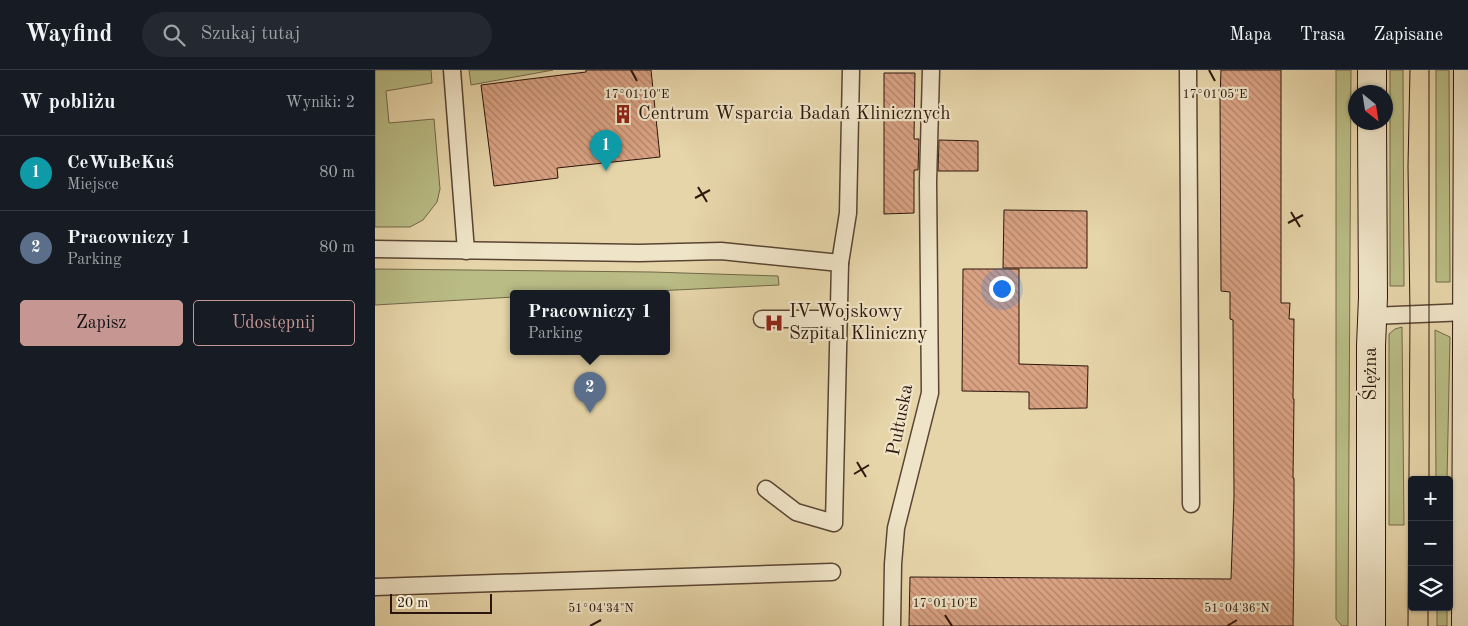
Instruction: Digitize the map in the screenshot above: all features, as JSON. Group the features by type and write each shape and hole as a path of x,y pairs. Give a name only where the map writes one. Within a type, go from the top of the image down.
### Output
{"main road":[{"path":"1371,70 1371,85"},
{"path":"1466,626 1468,70"},
{"name":"Ślężna","path":"1371,626 1372,130"}],"lane":[{"path":"452,70 466,251"},
{"path":"766,489 796,512 834,524 840,263 848,213 851,70"},
{"name":"Pułtuska","path":"892,626 893,564 896,528 930,393 928,182 931,70"},
{"path":"1188,70 1191,504"},
{"path":"375,249 639,253 721,252 840,263"},
{"path":"1372,316 1467,312"},
{"path":"762,319 839,319"},
{"path":"375,587 832,572"}],"green space":[{"path":"375,70 431,70 432,83 386,91 389,123 434,119 440,189 437,202 423,220 410,227 375,227"},
{"path":"469,70 553,70 471,85"},
{"path":"1336,70 1351,70 1351,85 1348,85 1348,130 1351,130 1348,626 1342,626 1336,619"},
{"path":"1390,70 1403,70 1404,286 1390,286 1390,130 1393,130 1393,85 1390,85"},
{"path":"1436,70 1449,70 1450,282 1436,282"},
{"path":"375,269 652,272 778,276 779,285 670,290 510,290 510,297 375,305"},
{"path":"1402,327 1404,525 1389,525 1389,334 1395,329"},
{"path":"1435,330 1450,337 1447,476 1436,476"},
{"path":"1437,611 1447,611 1447,626 1437,626"}],"building":[{"path":"586,70 651,70 660,157 557,168 558,178 494,186 481,85 586,72"},
{"path":"1221,70 1281,70 1281,303 1290,303 1289,319 1294,319 1293,626 909,626 910,577 1231,579 1234,496 1233,320 1230,319 1230,292 1221,291"},
{"path":"884,73 915,73 914,139 919,139 918,170 914,170 914,213 884,214"},
{"path":"939,140 978,141 978,171 938,171"},
{"path":"1004,210 1087,211 1087,268 1003,268"},
{"path":"963,269 1019,269 1019,364 1088,366 1087,408 1029,409 1029,392 962,391"}],"tram line":[{"path":"1408,626 1410,314 1408,166 1410,70"},
{"path":"1429,70 1429,476"},
{"path":"1428,611 1428,626"}],"place":[{"name":"Centrum Wsparcia Badań Klinicznych","path":"623,114"},
{"name":"CeWuBeKuś","path":"606,171"},
{"name":"IV Wojskowy Szpital Kliniczny","path":"774,323"},
{"name":"Pracowniczy 1","path":"590,413"}]}
